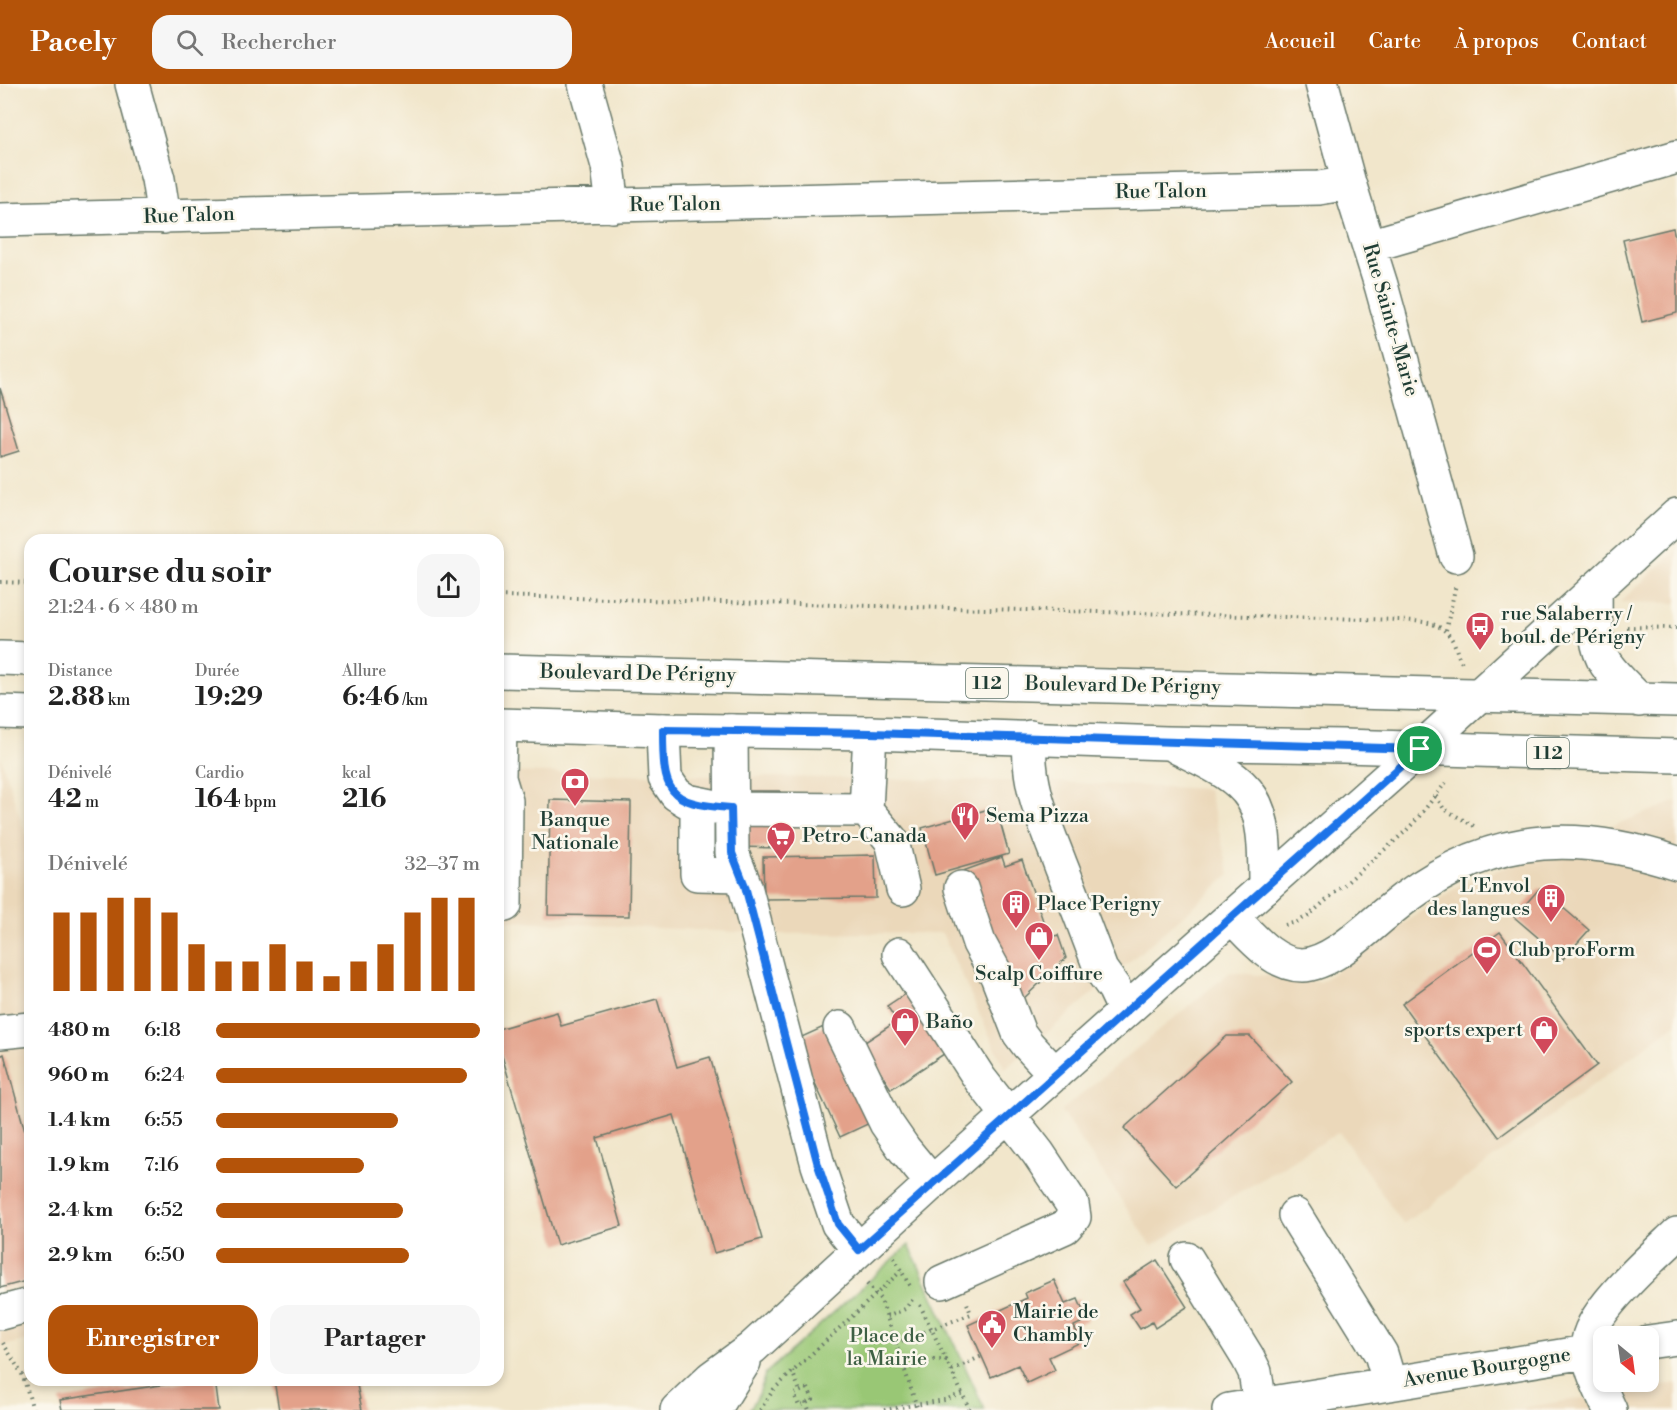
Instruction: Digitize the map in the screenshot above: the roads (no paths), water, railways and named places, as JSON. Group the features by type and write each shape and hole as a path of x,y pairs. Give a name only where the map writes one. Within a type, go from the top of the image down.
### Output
{"street":[{"path":"132,84 159,178 164,217"},
{"path":"585,84 608,166 613,206"},
{"name":"Rue Sainte-Marie","path":"1322,84 1369,246 1456,569"},
{"path":"1369,246 1677,157"},
{"name":"Rue Talon","path":"0,220 1319,188 1349,183"},
{"path":"677,1410 711,1378 870,1260 932,1184 1420,749 1677,515"},
{"path":"1595,589 1596,631 1604,660 1639,700"},
{"path":"0,658 24,659"},
{"name":"Boulevard De Périgny","path":"504,671 1677,700"},
{"path":"0,712 24,713"},
{"name":"112","path":"504,725 1030,737 1167,743 1677,756"},
{"path":"663,730 665,778 676,794 687,801 731,808 866,810"},
{"path":"731,731 732,853 741,875 829,1198 838,1224 870,1260"},
{"path":"870,733 866,810 892,841 903,889"},
{"path":"1030,737 1029,772 1041,813 1101,970 1114,988 1125,1011"},
{"path":"1167,743 1227,772 1254,800 1263,826 1265,887"},
{"path":"504,794 506,801 505,905"},
{"path":"697,804 697,874 741,875"},
{"path":"1232,917 1264,948 1284,962 1310,964 1342,949 1393,907 1430,881 1461,865 1496,852 1534,843 1575,841 1631,850 1677,863"},
{"path":"961,888 979,943 997,976 1019,1033 1055,1074"},
{"path":"899,954 980,1079 1038,1153 1072,1203 1074,1217 1065,1227 929,1289"},
{"path":"840,1028 886,1123 932,1184"},
{"path":"0,1032 24,1030"},
{"path":"1295,1215 1381,1354 1390,1384"},
{"path":"1593,1342 1589,1331 1601,1312 1677,1234"},
{"path":"1187,1259 1248,1358 1255,1372 1260,1405"},
{"path":"0,1313 24,1307"},
{"path":"1659,1340 1677,1338"},
{"path":"714,1410 752,1348"},
{"name":"Avenue Bourgogne","path":"1229,1410 1593,1350"},
{"path":"1602,1392 1610,1410"}],"place":[{"name":"rue Salaberry / boul. de Périgny","path":"1480,652"},
{"name":"Banque Nationale","path":"575,808"},
{"name":"Sema Pizza","path":"965,842"},
{"name":"Petro-Canada","path":"781,862"},
{"name":"L'Envol des langues","path":"1551,924"},
{"name":"Place Perigny","path":"1016,930"},
{"name":"Scalp Coiffure","path":"1039,962"},
{"name":"Club proForm","path":"1487,976"},
{"name":"Baño","path":"905,1048"},
{"name":"sports expert","path":"1544,1056"},
{"name":"Mairie de Chambly","path":"992,1350"}],"park label":[{"name":"Place de la Mairie","path":"887,1348"}]}
